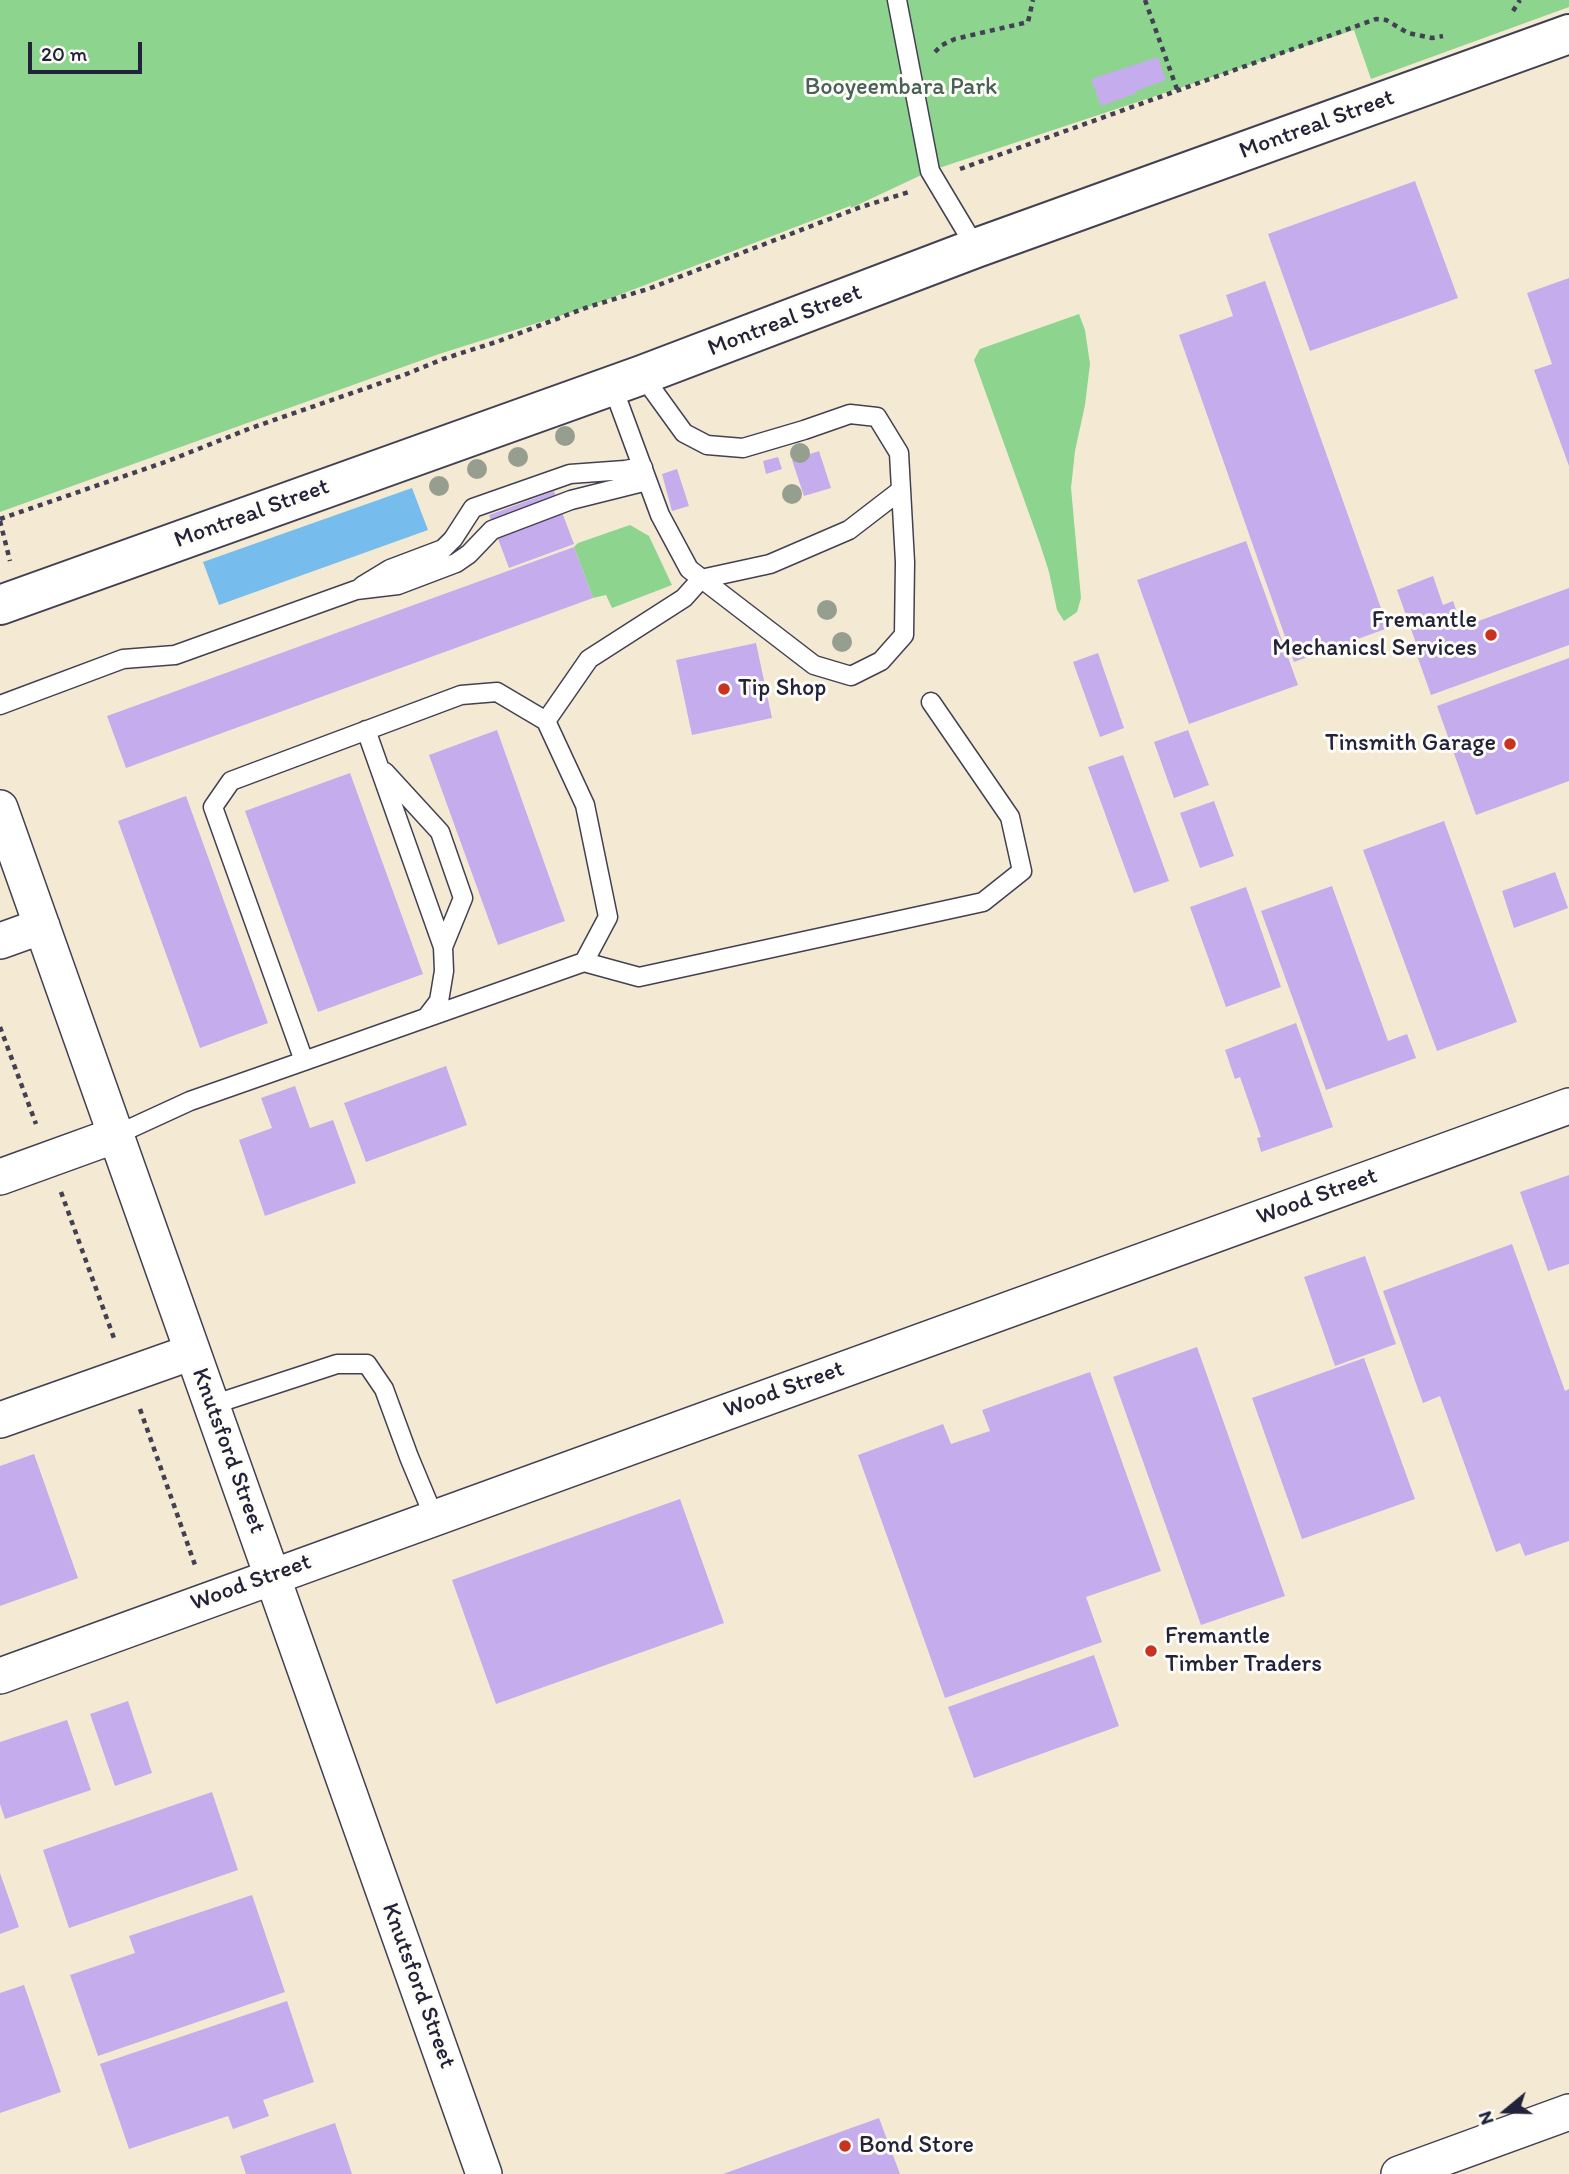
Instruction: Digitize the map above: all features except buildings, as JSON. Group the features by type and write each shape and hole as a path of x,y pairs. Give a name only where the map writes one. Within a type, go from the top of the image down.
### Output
{"street":[{"name":"Montreal Street","path":"0,604 627,380 976,248 1569,34"},
{"name":"Knutsford Street","path":"0,808 484,2174"},
{"path":"0,941 42,926"},
{"name":"Wood Street","path":"0,1675 1569,1106"},
{"path":"0,1177 116,1135"},
{"path":"0,1420 192,1352"},
{"path":"1399,2174 1569,2112"}],"lane":[{"path":"897,0 932,177 976,248"},
{"path":"627,380 684,433 706,445 743,448 850,414 877,417 899,453 905,562 904,635 881,661 851,676 814,665 689,569 660,515 645,474 627,380"},
{"path":"0,705 123,659 174,655 356,590 390,569 443,549 453,539 473,508 570,474 625,470 645,474"},
{"path":"356,590 398,585 456,563 469,554 492,530 645,474"},
{"path":"546,721 589,659 684,598 701,579 770,564 849,530 901,490"},
{"path":"304,1061 214,807 231,781 461,695 497,692 546,721 584,805 608,917 584,962"},
{"path":"116,1135 190,1101 584,962 639,977 983,902 1022,871 1010,817 931,702"},
{"path":"366,730 443,947 444,971 439,1001 426,1018"},
{"path":"378,764 440,832 463,898 443,947"},
{"path":"212,1405 337,1364 367,1364 384,1389 408,1457 434,1517"}],"path":[{"path":"930,57 955,39 1028,22 1033,0"},
{"path":"1145,0 1178,92"},
{"path":"1504,15 1514,11 1520,0"},
{"path":"11,565 0,520 588,307 648,289 858,208 920,188 932,177 1178,92 1376,19 1386,20 1408,33 1432,38 1445,36"},
{"path":"0,1027 208,1599"}],"green space":[{"name":"Booyeembara Park","path":"0,0 1569,0 1569,7 1371,79 1354,30 930,171 851,208 847,197 850,206 588,307 439,354 0,512"},
{"path":"1079,314 1085,330 1090,364 1071,488 1081,598 1077,612 1064,621 1057,610 1040,544 974,360 980,349"},
{"path":"630,525 649,536 672,585 612,608 606,595 593,598 574,547 578,543"}],"water":[{"path":"412,488 428,530 219,605 203,562"}],"place":[{"name":"Fremantle Mechanicsl Services","path":"1491,635"},
{"name":"Tip Shop","path":"724,689"},
{"name":"Tinsmith Garage","path":"1510,744"},
{"name":"Fremantle Timber Traders","path":"1151,1651"},
{"name":"Bond Store","path":"845,2146"}]}
